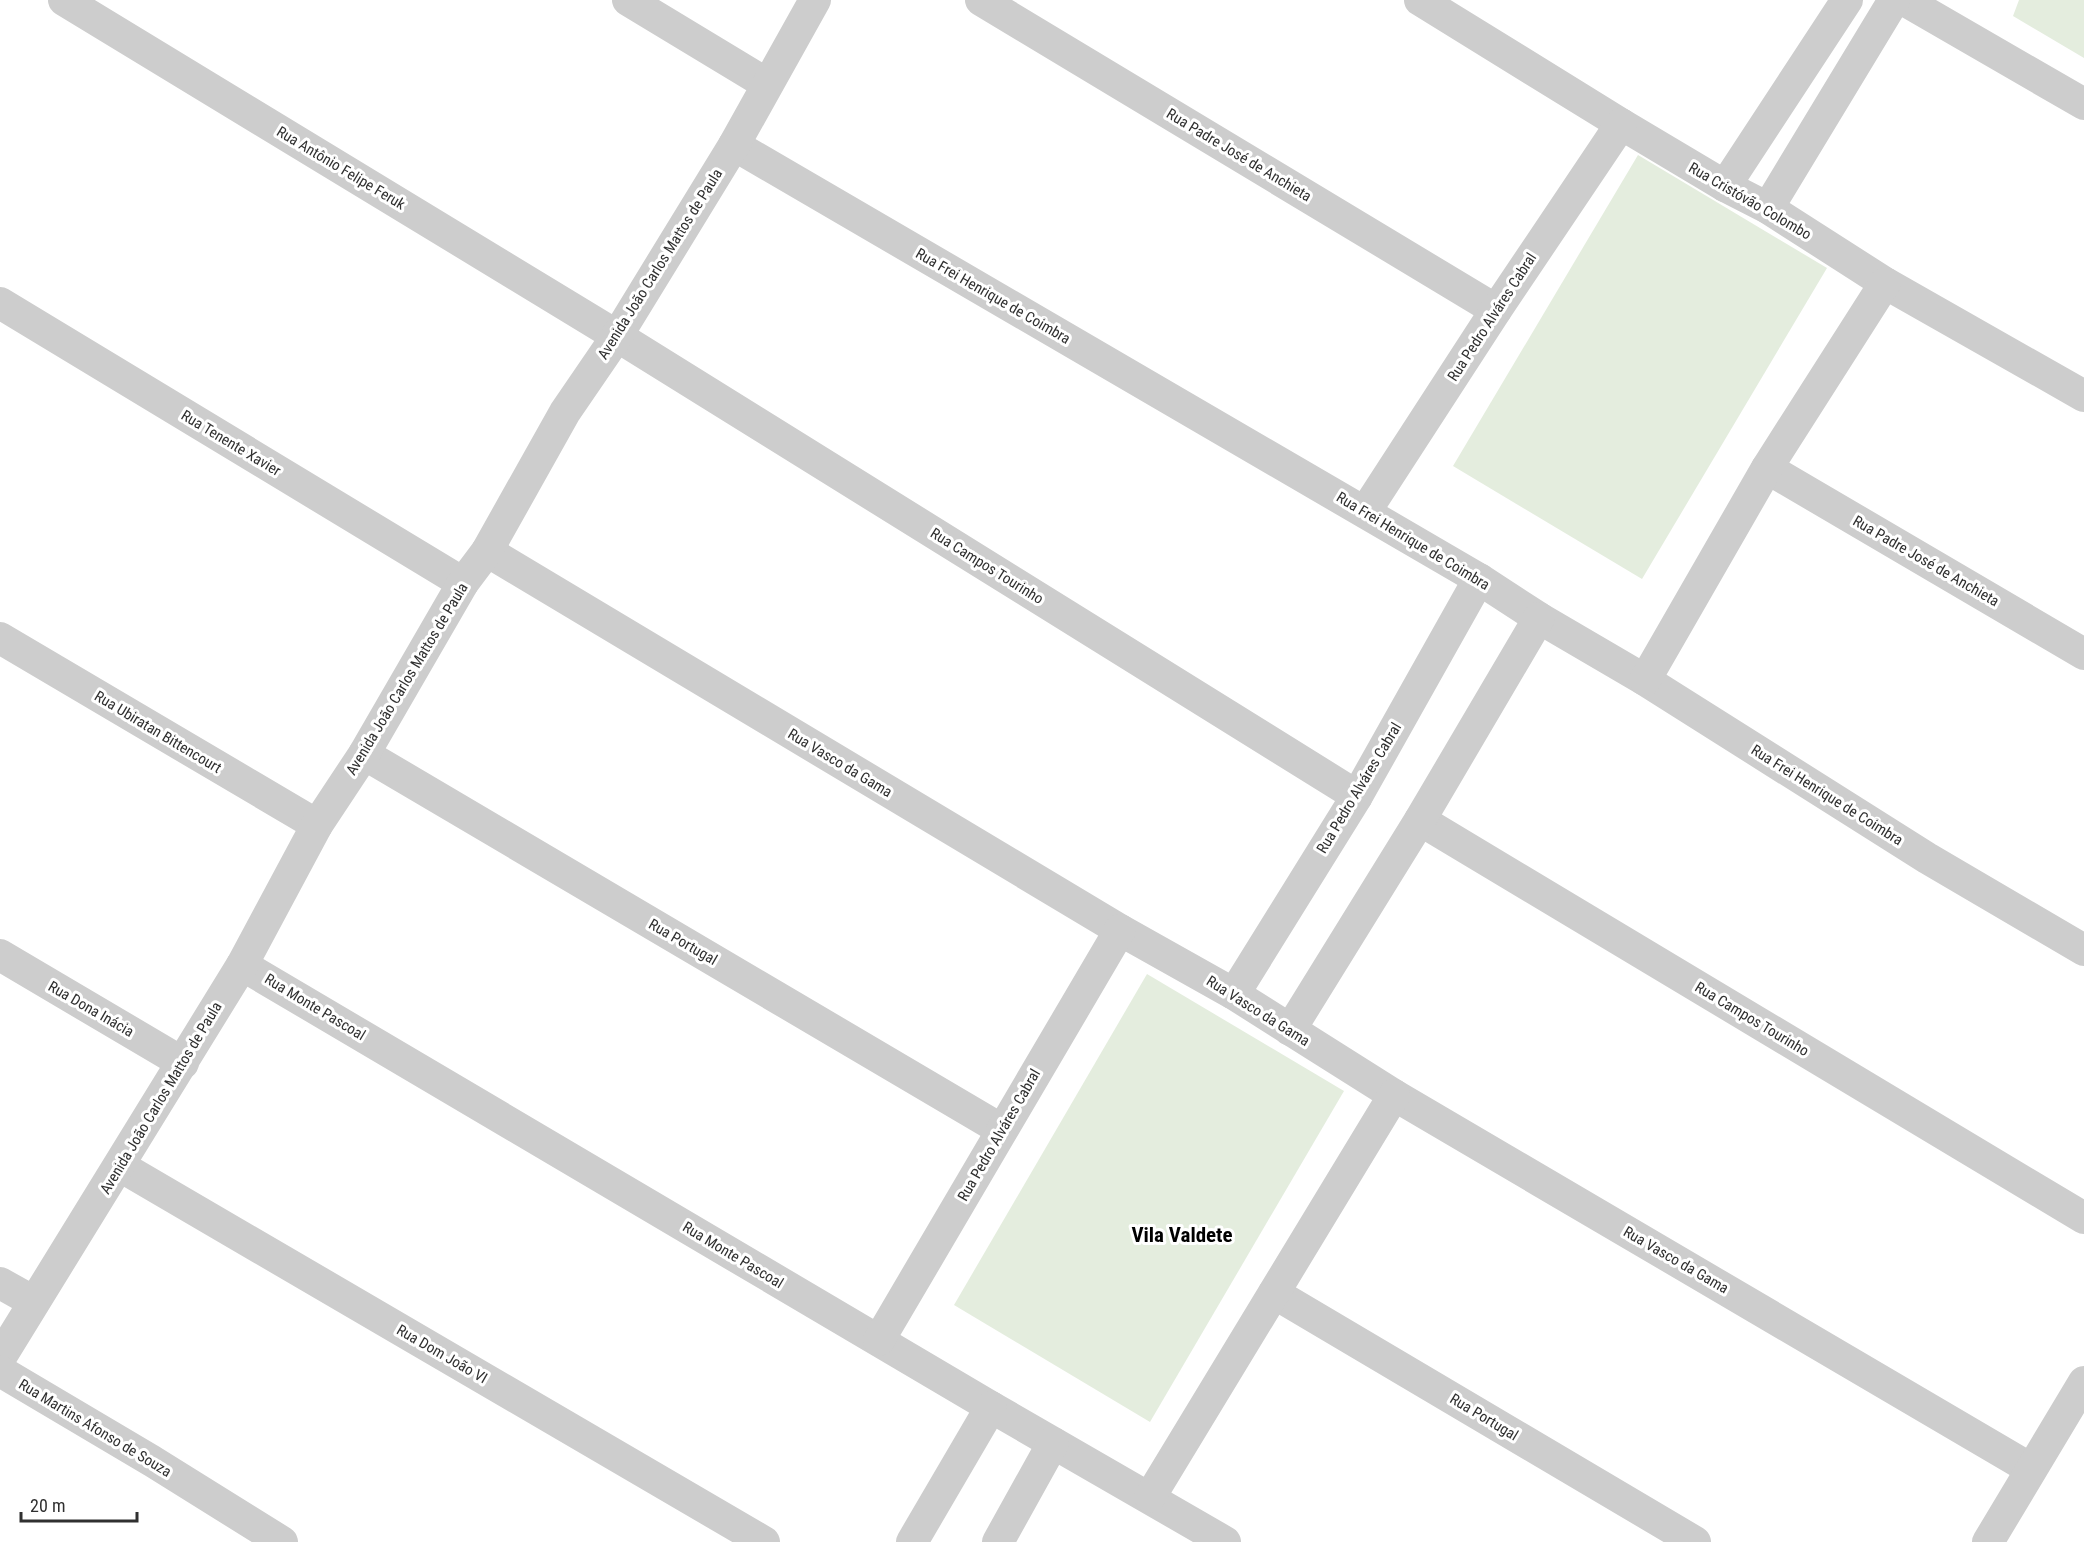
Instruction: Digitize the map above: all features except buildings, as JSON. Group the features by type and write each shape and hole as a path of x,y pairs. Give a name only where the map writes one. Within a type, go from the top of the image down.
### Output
{"street":[{"name":"Rua Antônio Felipe Feruk","path":"64,0 617,336"},
{"path":"628,0 767,84"},
{"name":"Avenida João Carlos Mattos de Paula","path":"0,1358 242,965 317,825 363,754 463,584 487,551 565,412 617,336 734,145 815,0"},
{"name":"Rua Padre José de Anchieta","path":"981,0 1496,310"},
{"name":"Rua Cristóvão Colombo","path":"1420,0 1621,124 1725,186 1768,208 1885,283 2084,396"},
{"path":"1725,186 1847,0"},
{"path":"1768,208 1893,0"},
{"path":"1904,0 2084,104"},
{"name":"Rua Pedro Alváres Cabral","path":"1365,512 1496,310 1621,124"},
{"name":"Rua Frei Henrique de Coimbra","path":"734,145 1479,579 1539,618 1645,680 1928,858 2084,950"},
{"path":"1645,680 1767,468 1885,283"},
{"name":"Rua Tenente Xavier","path":"0,303 463,584"},
{"name":"Rua Campos Tourinho","path":"617,336 1357,796"},
{"name":"Rua Padre José de Anchieta","path":"1767,468 2084,654"},
{"name":"Rua Vasco da Gama","path":"487,551 1120,930 1234,994 1394,1095 2031,1468"},
{"name":"Rua Pedro Alváres Cabral","path":"1234,994 1357,796 1479,579"},
{"path":"1290,1030 1420,820 1539,618"},
{"name":"Rua Ubiratan Bittencourt","path":"0,638 317,825"},
{"name":"Rua Portugal","path":"363,754 1002,1130"},
{"name":"Rua Campos Tourinho","path":"1420,820 2084,1218"},
{"name":"Rua Pedro Alváres Cabral","path":"879,1340 1120,930"},
{"name":"Rua Dona Inácia","path":"0,955 183,1063"},
{"name":"Rua Monte Pascoal","path":"242,965 991,1407 1226,1542"},
{"path":"1150,1497 1394,1095"},
{"name":"Rua Dom João VI","path":"120,1166 764,1542"},
{"path":"0,1283 34,1302"},
{"name":"Rua Portugal","path":"1274,1293 1695,1542"},
{"name":"Rua Martins Afonso de Souza","path":"0,1371 152,1461 282,1542"},
{"path":"1988,1542 2084,1382"},
{"path":"912,1542 991,1407"},
{"path":"998,1542 1053,1443"}],"green space":[{"path":"2019,0 2084,0 2084,58 2013,16"},
{"path":"1638,155 1827,268 1642,579 1453,466"},
{"path":"1147,974 1344,1091 1150,1422 954,1305"}],"district":[{"name":"Vila Valdete","path":"1182,1235"}]}
